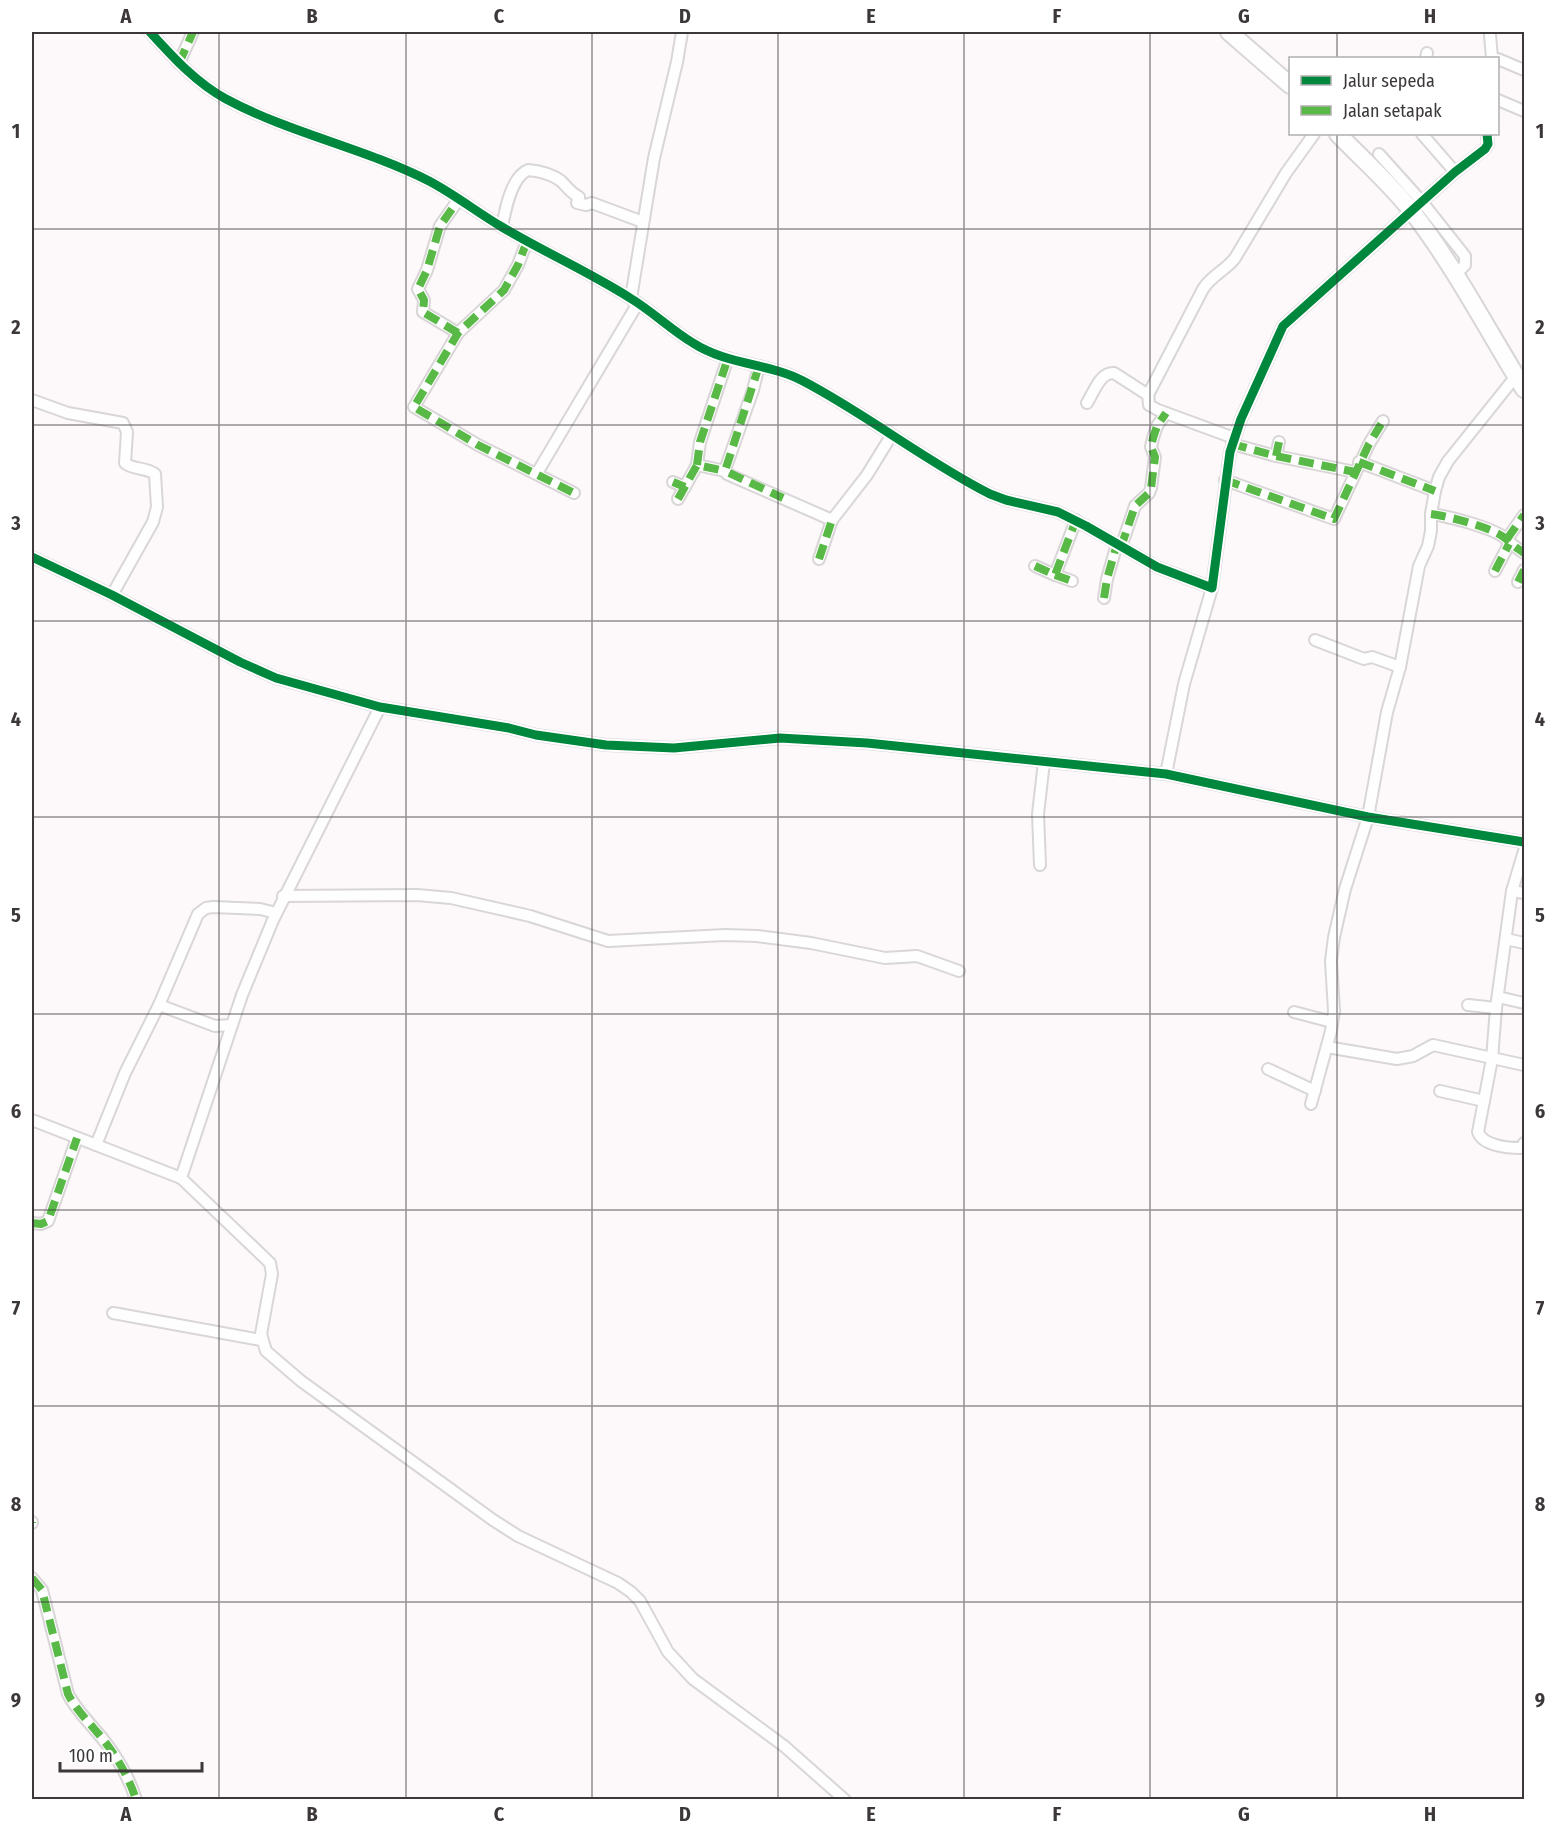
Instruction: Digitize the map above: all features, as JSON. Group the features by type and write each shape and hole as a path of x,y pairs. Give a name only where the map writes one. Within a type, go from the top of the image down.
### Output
{"main road":[{"path":"1229,32 1289,84"},
{"path":"1339,135 1417,207 1520,383"}],"street":[{"path":"150,32 192,75 227,100 407,170 431,182 502,227 635,301 693,344 728,358 790,374 838,400 891,436 990,494 1058,512 1157,567 1212,588"},
{"path":"179,63 193,32"},
{"path":"537,473 635,301 643,222 654,158 682,32"},
{"path":"1490,35 1494,57"},
{"path":"1499,60 1524,70"},
{"path":"1499,101 1524,111"},
{"path":"1313,135 1286,173 1235,258 1203,289 1148,393 1150,406 1233,441 1276,456 1357,467 1435,491"},
{"path":"1427,135 1455,172"},
{"path":"1166,774 1184,684 1212,588 1225,480 1233,441 1247,403 1283,326 1455,172 1487,147 1486,135"},
{"path":"1379,154 1417,207"},
{"path":"502,227 512,191 519,177 528,170 557,178 579,197 577,203 586,206 592,203 643,222"},
{"path":"458,333 423,312 424,300 418,290 427,270 440,226 459,199"},
{"path":"527,241 518,265 504,290 458,333 414,407 478,445 574,493"},
{"path":"678,499 697,465 700,442 728,358"},
{"path":"725,471 759,366"},
{"path":"1087,403 1103,376 1109,372 1148,393"},
{"path":"1311,1104 1332,1022 1334,1003 1331,961 1334,937 1345,889 1368,817 1387,712 1400,667 1419,566 1428,546 1431,514 1439,477 1448,461 1520,383"},
{"path":"32,400 68,413 123,423 127,432 125,463 155,474 157,507 153,522 112,595"},
{"path":"1104,598 1107,579 1135,506 1149,493 1151,488 1155,457 1151,447 1157,426 1166,413"},
{"path":"1225,480 1332,519 1336,518 1357,467 1383,422"},
{"path":"819,559 832,520 867,475 891,436"},
{"path":"1276,456 1279,442"},
{"path":"697,465 725,471 832,520"},
{"path":"673,482 685,487"},
{"path":"1431,514 1464,521 1508,542 1524,553"},
{"path":"1495,571 1524,515"},
{"path":"1055,575 1076,520"},
{"path":"32,557 276,678 380,707 606,745 669,748 780,738 879,744 1166,774 1368,817 1524,842"},
{"path":"1035,566 1072,581"},
{"path":"1518,582 1524,570"},
{"path":"1315,640 1365,659 1372,657 1400,667"},
{"path":"182,1178 242,995 283,896 380,707"},
{"path":"1040,865 1038,814 1044,762"},
{"path":"1524,851 1512,891 1492,1059 1478,1132 1480,1138 1485,1141 1514,1148 1521,1148 1524,1143"},
{"path":"1512,891 1524,893"},
{"path":"283,896 417,895 451,898 530,916 608,941 725,935 757,936 811,943 885,958 917,956 959,971"},
{"path":"96,1145 125,1073 202,911 213,907 233,907 276,913"},
{"path":"1506,939 1524,943"},
{"path":"1468,1005 1497,1002 1524,1003"},
{"path":"159,1005 215,1026 232,1025"},
{"path":"1294,1012 1332,1022"},
{"path":"1326,1047 1397,1059 1413,1056 1433,1045 1524,1065"},
{"path":"1268,1069 1315,1091"},
{"path":"1440,1091 1484,1101"},
{"path":"32,1120 182,1178 270,1263 273,1270 261,1328 261,1340 269,1354 493,1521 513,1534 618,1583 631,1592 640,1601 668,1652 693,1679 784,1746 845,1800"},
{"path":"32,1223 41,1224 48,1221 77,1138"},
{"path":"113,1313 261,1340"},
{"path":"32,1578 42,1590 68,1694 75,1707 99,1733 125,1773 136,1800"}],"marked path":[{"path":"179,63 193,32"},
{"path":"458,333 423,312 424,300 418,289 427,270 440,226 459,199"},
{"path":"527,241 518,265 504,290 458,333 414,407 478,445 574,493"},
{"path":"697,465 700,442 728,358"},
{"path":"759,366 725,471 783,498"},
{"path":"1121,547 1135,506 1149,493 1151,488 1155,457 1151,447 1157,426 1166,413"},
{"path":"1225,480 1334,519 1369,444 1383,421"},
{"path":"1276,456 1279,442"},
{"path":"1232,444 1276,456 1355,472"},
{"path":"1359,462 1435,491"},
{"path":"678,499 697,465 725,471"},
{"path":"673,482 685,487"},
{"path":"1431,514 1492,531 1524,553"},
{"path":"1507,539 1524,515"},
{"path":"819,559 832,520"},
{"path":"1035,566 1055,575 1076,520"},
{"path":"1104,598 1117,544"},
{"path":"1495,571 1509,544"},
{"path":"1518,582 1524,570"},
{"path":"1055,575 1072,581"},
{"path":"32,1223 41,1224 48,1221 77,1138"},
{"path":"32,1578 42,1590 68,1694 77,1709 114,1755 125,1773 136,1800"}],"cycle path":[{"path":"150,32 195,77 226,99 275,122 379,159 429,181 502,227 599,279 706,350 803,381 990,494 1058,512 1157,567 1212,588 1230,452 1241,419 1283,326 1455,172 1485,149 1488,144 1487,135"},
{"path":"32,557 276,678 380,707 606,745 674,748 780,738 867,743 1166,774 1368,817 1524,842"}]}
